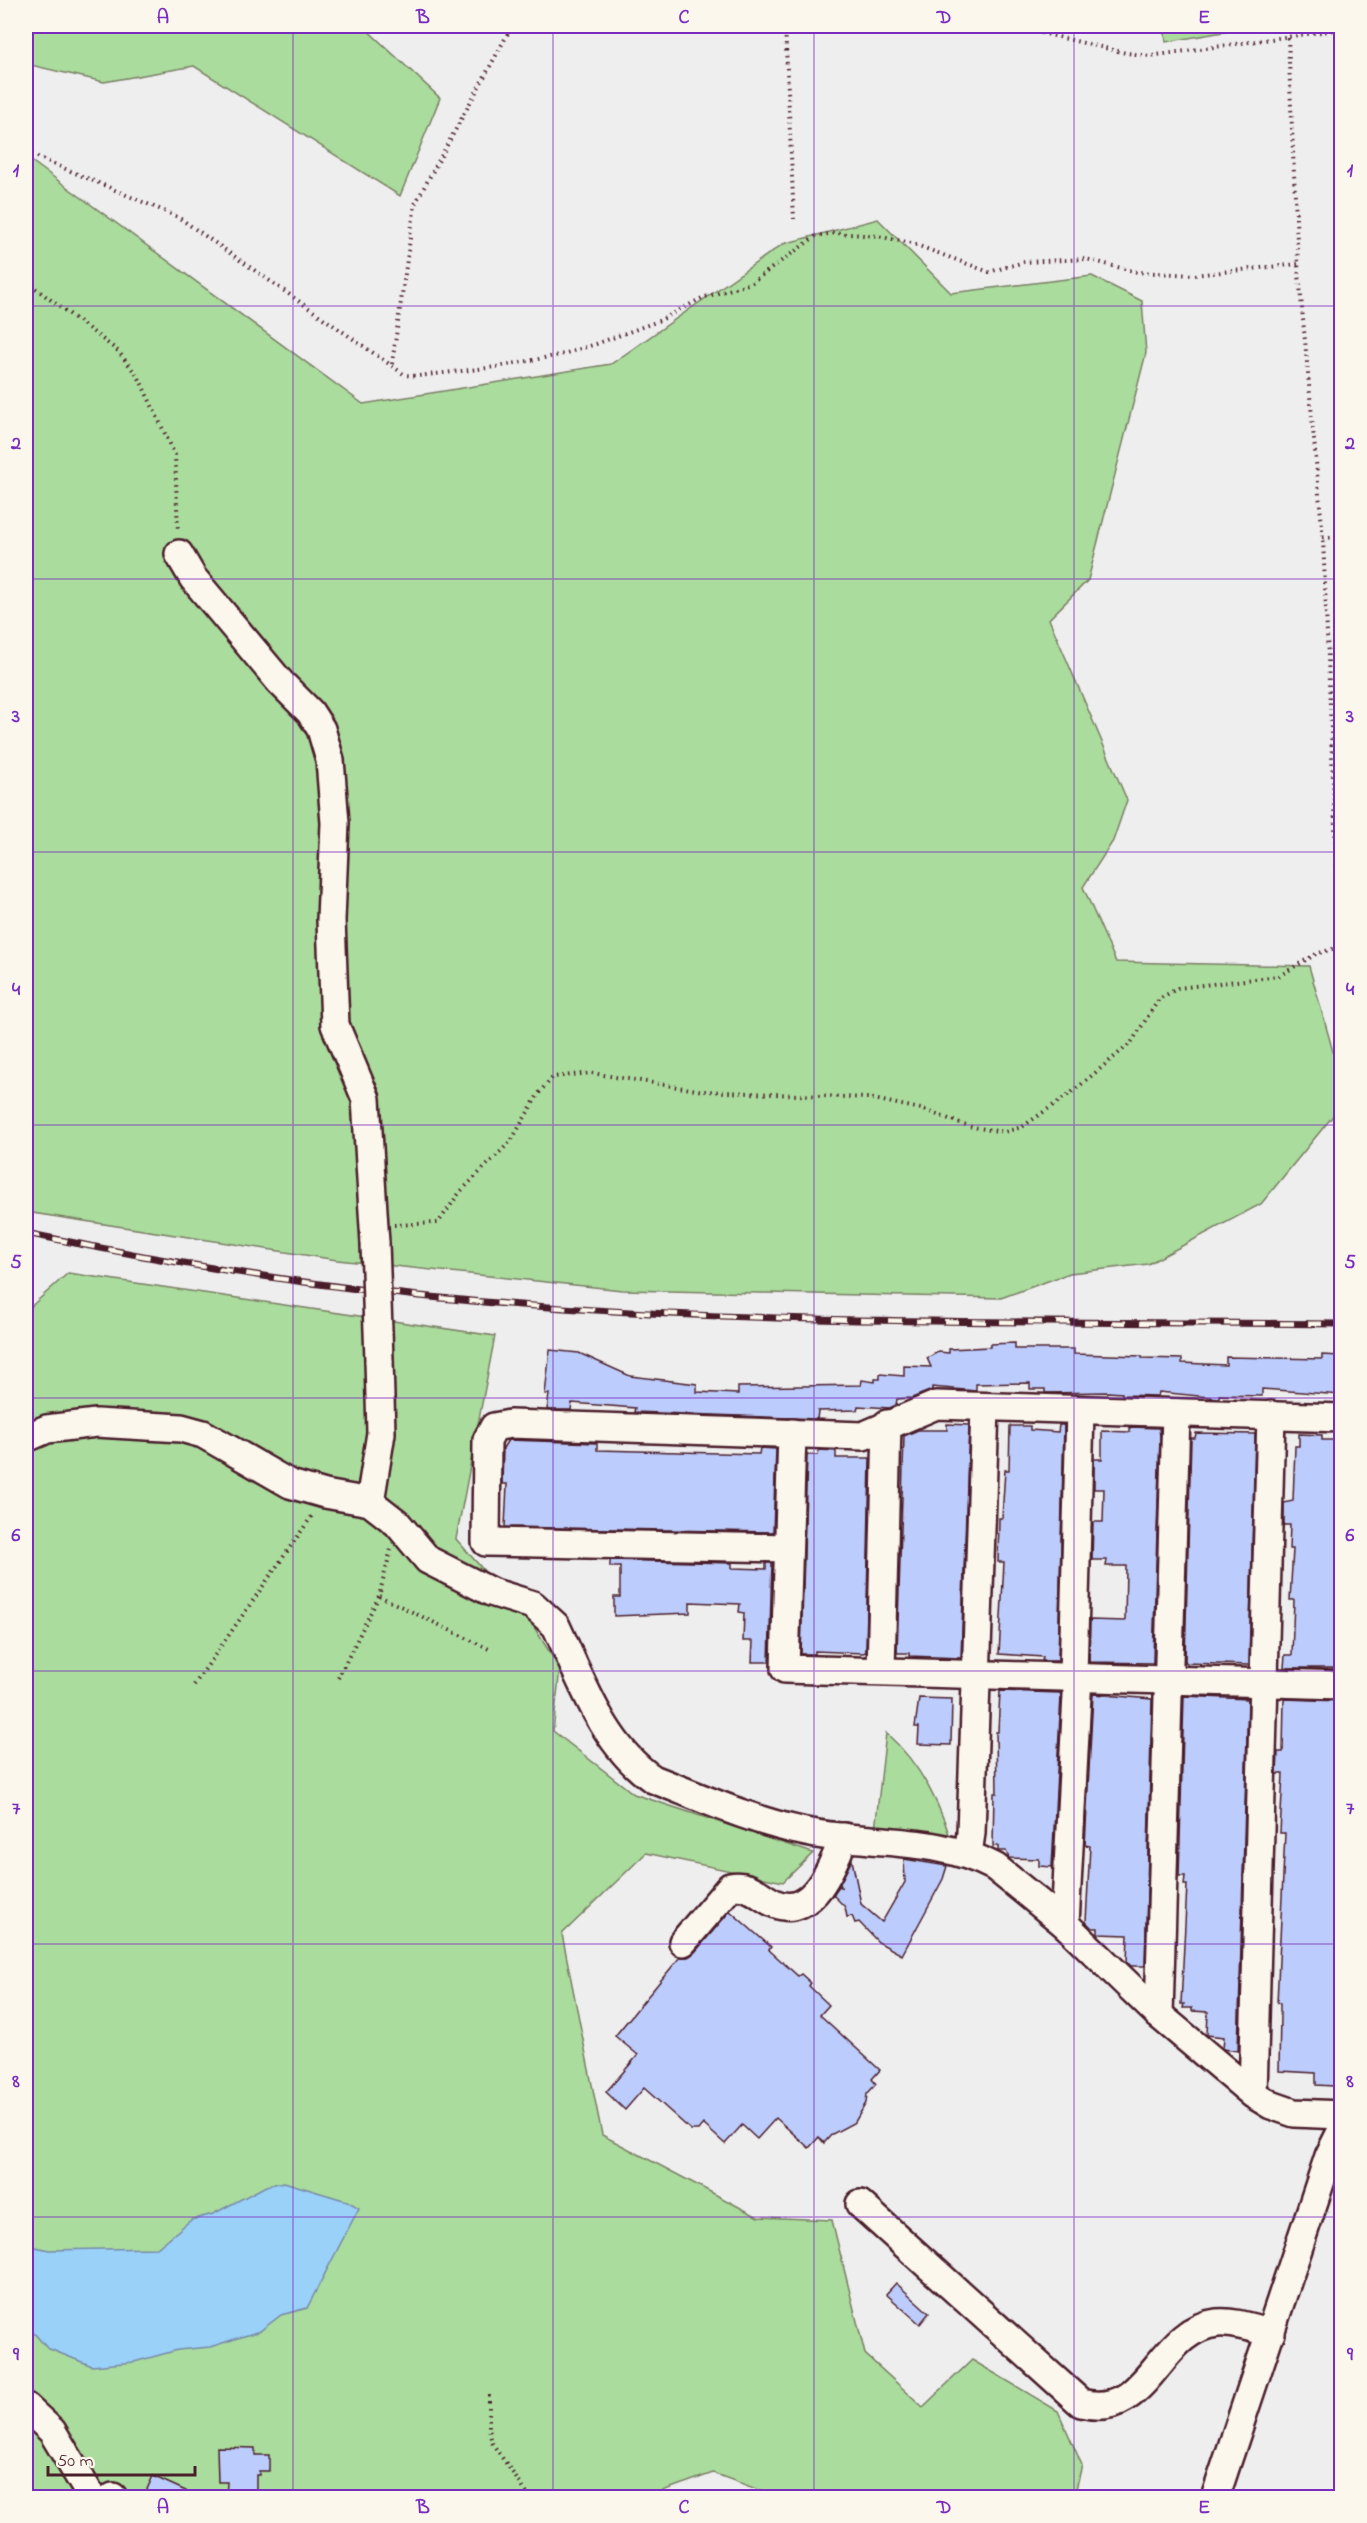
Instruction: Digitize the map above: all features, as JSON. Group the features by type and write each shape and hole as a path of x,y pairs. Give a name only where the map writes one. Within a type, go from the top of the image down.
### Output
{"street":[{"path":"179,554 193,578 280,682 310,712 321,729 330,760 335,823 331,920 335,1025 366,1099 375,1235 381,1434 370,1502"},
{"path":"788,1548 486,1542 487,1440 494,1427 510,1424 862,1436 936,1405 1341,1418"},
{"path":"968,1854 971,1833 985,1408"},
{"path":"1065,1924 1076,1676 1080,1411"},
{"path":"1159,2015 1176,1413"},
{"path":"1253,2094 1271,1415"},
{"path":"26,1438 47,1429 76,1424 181,1428 202,1434 290,1484 325,1494 370,1502 399,1526 428,1560 491,1592 533,1605 546,1615 556,1626 603,1724 638,1768 653,1779 796,1830 968,1854 995,1867 1065,1924 1159,2015 1253,2094 1271,2105 1294,2113 1341,2115"},
{"path":"881,1671 887,1424"},
{"path":"792,1434 785,1669 975,1672 1341,1685"},
{"path":"683,1942 730,1887 748,1887 776,1904 798,1905 807,1901 815,1893 844,1837"},
{"path":"1215,2498 1272,2333 1329,2156 1341,2130"},
{"path":"860,2204 1081,2403 1096,2407 1128,2398 1182,2338 1201,2326 1219,2322 1272,2333"},
{"path":"26,2407 52,2431 92,2498"}],"path":[{"path":"392,364 415,204 512,26"},
{"path":"785,26 794,219"},
{"path":"1012,26 1126,53 1150,56 1341,29"},
{"path":"1288,38 1298,264 1323,538 1341,994"},
{"path":"26,152 178,217 286,295 392,364 405,375 418,376 496,367 578,350 662,320 702,298 751,283 816,236 835,233 878,236 911,243 989,272 1024,262 1086,259 1137,272 1194,274 1298,264"},
{"path":"26,281 118,351 139,378 175,456 179,554"},
{"path":"1323,538 1341,537"},
{"path":"375,1235 438,1223 460,1192 511,1141 539,1093 553,1077 591,1073 703,1091 868,1098 921,1109 972,1126 1004,1132 1022,1127 1071,1093 1131,1043 1159,999 1178,988 1279,976 1316,954 1339,947"},
{"path":"194,1685 270,1579 325,1494"},
{"path":"338,1678 379,1596 394,1529 399,1526"},
{"path":"379,1596 489,1649"},
{"path":"489,2395 489,2429 492,2443 530,2498"}],"green space":[{"path":"26,26 363,26 440,98 400,196 194,66 104,82 26,64"},
{"path":"1164,26 1258,26 1166,42"},
{"path":"26,157 363,404 611,364 783,244 878,219 951,293 1092,276 1142,301 1146,353 1088,580 1049,619 1127,800 1113,841 1083,887 1116,962 1309,966 1341,1080 1341,1106 1261,1204 1148,1264 1070,1273 1001,1298 622,1290 337,1260 26,1212"},
{"path":"68,1273 495,1336 456,1539 534,1627 560,1669 553,1731 634,1794 813,1853 783,1882 646,1853 562,1934 602,2135 758,2217 832,2220 865,2354 923,2407 972,2360 1058,2411 1082,2465 1074,2497 778,2497 713,2473 643,2498 26,2497 26,1311"},
{"path":"886,1733 908,1756 926,1782 951,1840 875,1830"}],"water":[{"path":"284,2182 347,2201 359,2208 307,2308 281,2315 260,2331 210,2347 178,2350 134,2362 92,2366 47,2348 26,2324 26,2245 49,2250 157,2248 191,2220 213,2214 266,2186"}],"building":[{"path":"1015,1343 1015,1349 1074,1349 1074,1354 1142,1356 1142,1358 1182,1359 1182,1363 1226,1365 1226,1357 1322,1359 1322,1355 1341,1356 1341,1395 1262,1389 1262,1396 1219,1395 1219,1398 1159,1392 1158,1396 1122,1395 1122,1393 1108,1392 1045,1393 1045,1389 1030,1389 1030,1383 976,1384 976,1391 932,1387 932,1390 912,1398 897,1399 896,1405 890,1408 858,1406 857,1410 818,1411 817,1419 634,1412 635,1408 572,1403 571,1410 547,1410 549,1394 545,1394 550,1350 579,1353 630,1376 697,1384 697,1392 738,1394 738,1387 861,1385 862,1380 875,1382 875,1379 880,1379 880,1374 904,1376 904,1366 931,1367 927,1358 938,1352 949,1353 949,1349"},
{"path":"947,1424 969,1425 961,1658 909,1656 909,1653 897,1653 904,1436 918,1430 947,1430"},
{"path":"1059,1425 1064,1425 1058,1661 1042,1661 1043,1657 999,1654 1004,1562 998,1562 999,1518 1002,1518 1005,1470 1009,1470 1010,1426 1030,1426 1030,1430 1058,1432"},
{"path":"1130,1427 1159,1428 1160,1437 1153,1663 1089,1662 1090,1620 1125,1621 1126,1566 1106,1566 1107,1560 1092,1560 1093,1522 1103,1522 1104,1489 1094,1489 1094,1459 1102,1459 1102,1431 1130,1432"},
{"path":"1196,1433 1255,1434 1249,1665 1186,1663 1185,1660 1191,1438 1195,1438"},
{"path":"1299,1434 1322,1435 1322,1440 1341,1440 1341,1668 1284,1668 1285,1655 1292,1655 1294,1600 1290,1600 1293,1549 1289,1549 1290,1525 1284,1525 1284,1503 1293,1501 1295,1446 1299,1446"},
{"path":"508,1440 597,1443 597,1450 759,1454 760,1448 776,1449 773,1532 505,1527 507,1484 502,1484 503,1448"},
{"path":"819,1450 836,1451 836,1458 870,1458 866,1652 863,1653 815,1651 815,1654 801,1654 807,1455 818,1455"},
{"path":"610,1560 732,1563 732,1568 766,1569 766,1563 772,1563 769,1662 752,1662 753,1641 743,1641 744,1613 739,1612 740,1604 690,1602 690,1613 614,1616 614,1597 620,1597 620,1567 610,1567"},
{"path":"1000,1691 1060,1693 1061,1696 1052,1867 1039,1866 1039,1859 1009,1858 1006,1851 998,1851 998,1846 993,1846 994,1793 997,1793 996,1732 998,1732"},
{"path":"1093,1694 1152,1699 1145,1966 1131,1966 1127,1962 1128,1935 1098,1934 1098,1928 1092,1928 1086,1922 1090,1846 1085,1845"},
{"path":"1184,1696 1248,1699 1238,2051 1223,2049 1224,2037 1207,2035 1208,2012 1192,2011 1192,2008 1183,2008 1184,2004 1181,2004 1187,1885 1184,1885 1185,1876 1179,1876"},
{"path":"919,1698 952,1699 951,1745 918,1744 919,1727 915,1727"},
{"path":"1284,1699 1341,1701 1341,2084 1334,2086 1316,2085 1316,2073 1279,2071 1280,2004 1277,2003 1285,1833 1280,1833 1283,1774 1277,1774 1278,1752 1283,1752"},
{"path":"904,1859 947,1866 943,1879 902,1955 878,1942 859,1922 855,1923 852,1916 847,1917 845,1907 833,1895 839,1886 841,1887 840,1883 852,1860 861,1904 882,1922 905,1882"},
{"path":"730,1911 771,1947 769,1950 798,1976 801,1974 811,1983 809,1986 829,2005 820,2015 880,2070 872,2079 876,2084 867,2094 866,2103 855,2122 832,2134 824,2143 819,2137 809,2148 776,2118 757,2139 742,2125 725,2144 703,2124 698,2130 691,2130 644,2088 625,2110 606,2092 638,2055 615,2036 680,1957 688,1957 695,1952"},
{"path":"896,2283 929,2313 920,2324 886,2294"},
{"path":"217,2447 255,2448 255,2455 269,2455 269,2471 259,2471 259,2475 256,2475 256,2498 226,2498 227,2482 218,2482"},
{"path":"153,2476 201,2498 143,2498"}],"railway":[{"path":"26,1233 192,1265 304,1282 416,1296 580,1309 689,1315 907,1321 1342,1324"}]}
